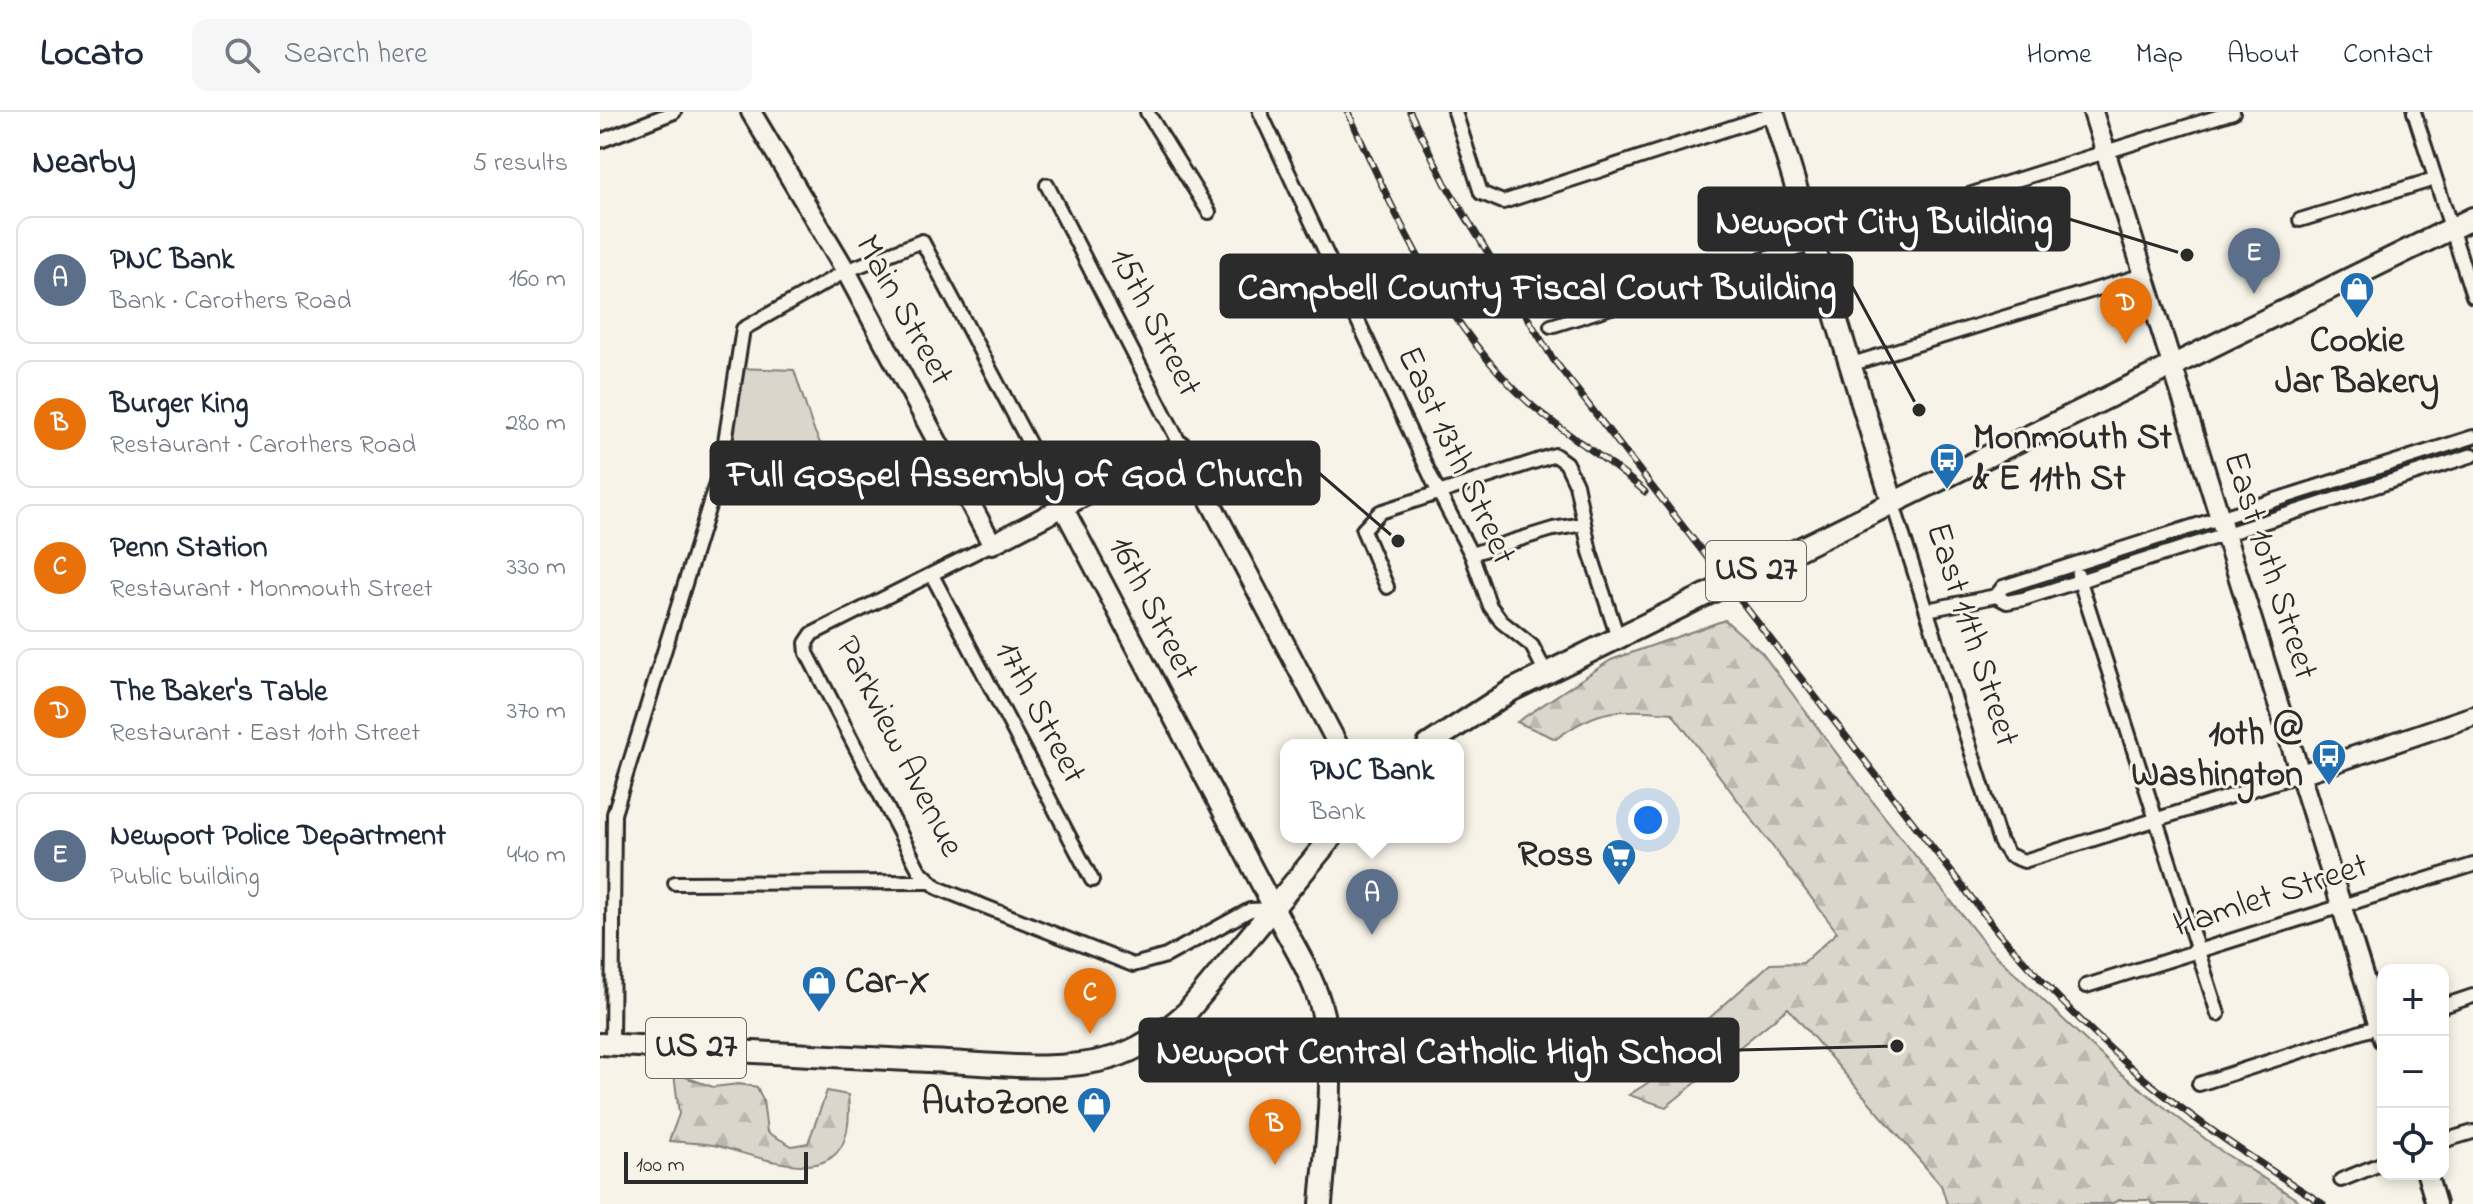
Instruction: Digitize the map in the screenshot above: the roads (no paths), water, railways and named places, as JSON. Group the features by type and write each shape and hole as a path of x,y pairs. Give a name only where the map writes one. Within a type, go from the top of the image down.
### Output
{"main road":[{"name":"East 11th Street","path":"1776,113 1892,501"},
{"name":"US 27","path":"1437,739 1475,712 1546,673 2473,218"},
{"path":"1321,1204 1329,1096 1328,1041 1310,978 1274,909 1327,843"},
{"name":"US 27","path":"606,1044 792,1052 807,1044 913,1049 933,1061 1072,1064 1133,1050 1162,1033 1188,1011 1274,909"}],"street":[{"path":"600,141 674,112"},
{"name":"Main Street","path":"751,112 846,271 992,544"},
{"path":"1147,112 1209,212"},
{"name":"East 13th Street","path":"1260,112 1471,554 1490,606 1502,622 1532,646 1546,673"},
{"path":"1455,112 1481,193 1503,202 1776,113"},
{"name":"East 10th Street","path":"2093,112 2377,1015"},
{"path":"1551,326 2233,112"},
{"path":"2414,112 2473,296"},
{"path":"2300,220 2435,179"},
{"name":"15th Street","path":"1047,185 1335,739"},
{"name":"16th Street","path":"846,271 922,241 1274,909"},
{"path":"606,1044 614,814 721,467 741,333 746,325 846,271"},
{"path":"1852,364 2143,275"},
{"path":"1927,610 1996,596 2007,602 2080,581 2221,526 2473,437"},
{"name":"Parkview Avenue","path":"1181,446 1064,509 812,634 806,647 929,882 1133,965 1166,956 1250,910 1274,909"},
{"path":"1387,587 1363,530 1380,512 1550,455 1561,457 1576,484 1584,524 1618,638"},
{"path":"1996,596 2003,587 2075,564 2473,455"},
{"name":"East 11th Street","path":"1892,501 2000,842 2009,855 2024,861 2154,820"},
{"path":"1471,554 1553,529 1584,524"},
{"path":"2075,564 2195,953 2218,1014"},
{"name":"17th Street","path":"932,575 1092,880"},
{"path":"2154,820 2473,716"},
{"name":"Hamlet Street","path":"2086,986 2473,865"},
{"path":"675,883 929,882"},
{"path":"2449,1004 2473,996"},
{"path":"2199,1084 2377,1031"},
{"path":"2449,1139 2473,1132"},
{"path":"2341,1180 2377,1165"},
{"path":"2429,1180 2436,1204"}],"railway":[{"path":"1348,112 1403,229 1470,338 1528,402 1645,492"},
{"path":"1410,112 1445,183 1553,359 1998,932 2067,1007 2141,1076 2207,1127 2323,1204"}],"place":[{"name":"Newport City Building","path":"2187,255"},
{"name":"Newport Police Department","path":"2254,294"},
{"name":"Cookie Jar Bakery","path":"2357,320"},
{"name":"The Baker's Table","path":"2126,344"},
{"name":"Campbell County Fiscal Court Building","path":"1919,410"},
{"name":"Monmouth St & E 11th St","path":"1947,491"},
{"name":"Full Gospel Assembly of God Church","path":"1398,541"},
{"name":"10th @ Washington","path":"2329,787"},
{"name":"Ross","path":"1619,887"},
{"name":"PNC Bank","path":"1372,935"},
{"name":"Car-X","path":"819,1014"},
{"name":"Penn Station","path":"1090,1034"},
{"name":"Newport Central Catholic High School","path":"1897,1046"},
{"name":"AutoZone","path":"1094,1135"},
{"name":"Burger King","path":"1275,1165"}]}
